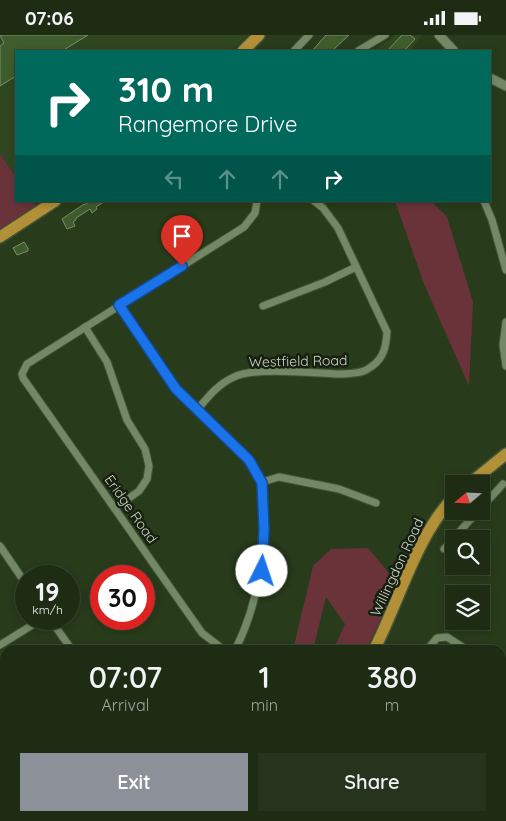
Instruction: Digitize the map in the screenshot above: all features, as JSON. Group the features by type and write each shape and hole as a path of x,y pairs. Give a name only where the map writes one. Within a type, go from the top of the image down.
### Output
{"main road":[{"path":"244,50 259,35"},
{"path":"0,237 53,202"},
{"path":"480,475 506,455"},
{"name":"Willingdon Road","path":"376,645 423,543 434,523 445,510"}],"street":[{"path":"295,50 309,35"},
{"path":"360,50 385,35"},
{"path":"439,35 453,50"},
{"path":"491,79 506,85"},
{"path":"116,508 139,491 147,479 149,466 145,449 127,420 107,362 85,327 244,227 255,213 257,202"},
{"name":"Westfield Road","path":"197,409 218,385 235,376 253,372 344,374 365,371 380,360 386,347 387,332 338,229 323,208 315,202"},
{"path":"484,202 492,220 506,270"},
{"path":"263,306 325,283 356,267"},
{"path":"119,305 176,389 249,460 262,483 264,530 262,571 253,608 238,645"},
{"path":"506,322 503,345 506,366"},
{"name":"Eridge Road","path":"85,327 27,364 22,374 23,378 202,633 218,645"},
{"path":"262,483 279,477 338,489 376,503"},
{"path":"490,499 503,485"},
{"path":"444,549 470,520"},
{"path":"0,546 15,568"},
{"path":"0,645 24,630"},
{"path":"58,630 68,645"},
{"path":"432,645 438,638 446,637 459,645"}],"shaded area":[{"path":"0,35 248,35 232,50 15,50 15,176 0,154"},
{"path":"395,35 422,35 411,50 375,50"},
{"path":"0,154 15,176 15,202 34,202 36,205 0,229"},
{"path":"395,202 432,202 447,217 473,302 469,386 424,284"},
{"path":"368,548 394,579 395,588 368,645 335,645 345,624 326,597 314,645 294,645 313,566 331,549"}],"building":[{"path":"0,35 88,35 64,50 15,50 15,77 0,86 0,46 4,43"},
{"path":"326,35 349,35 333,50 313,50"},
{"path":"402,35 410,35 415,39 405,50 388,50"},
{"path":"89,202 104,202 96,207 97,209 92,213 90,209 76,218 73,222 75,226 67,229 62,219"},
{"path":"24,242 28,251 17,255 13,248"}],"route":[{"path":"182,266 119,305 176,389 249,460 262,483 264,530 262,571"}]}
